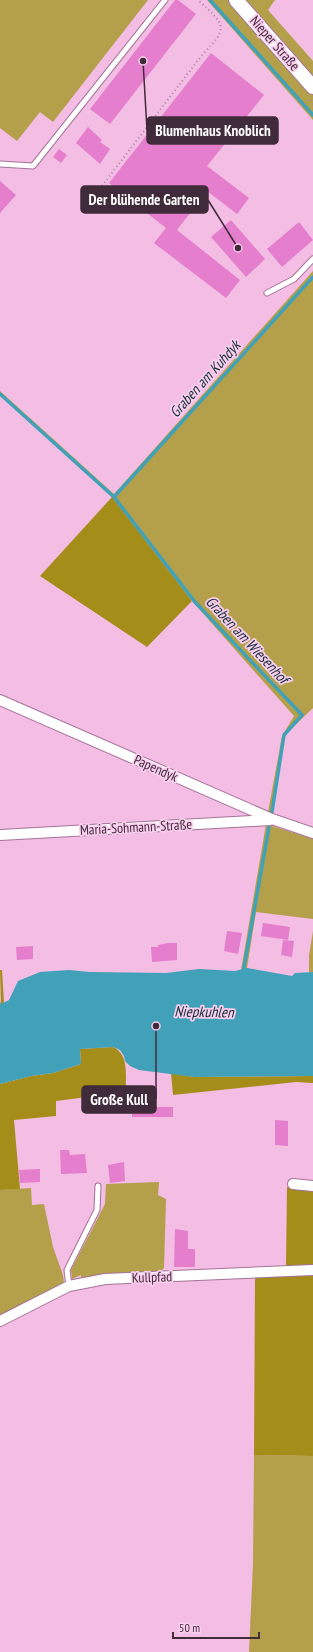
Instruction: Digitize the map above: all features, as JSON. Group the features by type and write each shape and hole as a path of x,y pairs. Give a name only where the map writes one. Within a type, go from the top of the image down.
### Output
{"main road":[{"name":"Nieper Straße","path":"236,0 313,87"}],"street":[{"name":"Papendyk","path":"0,700 272,819 313,833"},
{"name":"Maria-Sohmann-Straße","path":"0,836 272,819"},
{"path":"293,1184 313,1186"},
{"name":"Kullpfad","path":"0,1320 69,1286 105,1279 313,1270"}],"lane":[{"path":"0,164 33,166 165,0"},
{"path":"268,293 294,279 313,259"},
{"path":"69,1286 67,1270 97,1210 98,1186"}],"path":[{"path":"102,186 221,32 220,22 198,0"}],"shaded area":[{"path":"0,0 148,0 53,122 40,112 17,141 0,128"},
{"path":"207,0 230,0 313,94 313,120"},
{"path":"246,0 275,0 268,10 313,61 313,76"},
{"path":"313,271 313,708 285,735 272,814 268,812 282,736 294,716 192,601 112,497 0,395 0,391 114,494"},
{"path":"112,497 192,601 147,647 40,576"},
{"path":"266,824 313,839 313,919 256,912 247,968 241,970"},
{"path":"313,931 313,972 309,972 309,955"},
{"path":"0,970 2,970 4,1003 1,1005"},
{"path":"113,1047 122,1055 126,1066 126,1092 56,1101 56,1116 14,1120 20,1189 0,1190 0,1084 31,1076 53,1073 81,1064 80,1049"},
{"path":"171,1073 194,1077 313,1076 313,1083 296,1082 173,1095"},
{"path":"159,1182 158,1195 166,1199 164,1268 160,1272 106,1274 81,1279 81,1275 72,1279 71,1270 105,1204 106,1184"},
{"path":"287,1187 313,1189 313,1265 286,1266"},
{"path":"31,1188 32,1205 44,1204 53,1247 63,1275 64,1283 0,1316 0,1190"},
{"path":"313,1274 313,1456 254,1455 255,1277"},
{"path":"254,1455 313,1456 313,1652 249,1652 253,1564"}],"water":[{"name":"Niepkuhlen","path":"247,968 292,976 295,973 313,972 313,1076 194,1077 139,1070 130,1066 125,1061 120,1050 113,1047 80,1049 81,1064 53,1073 31,1076 0,1084 0,1001 1,1004 9,1000 18,981 40,972 69,970 90,972 166,973 199,969 235,971"}],"building":[{"path":"175,0 178,0 196,14 110,124 90,109"},
{"path":"211,53 264,95 207,166 249,198 237,214 207,191 177,230 240,280 226,298 154,243 166,228 109,183"},
{"path":"88,127 102,140 100,142 110,149 100,164 76,143"},
{"path":"59,149 67,155 61,163 53,157"},
{"path":"0,181 16,195 0,213"},
{"path":"231,220 265,259 246,277 211,237"},
{"path":"299,222 313,240 282,267 267,249"},
{"path":"263,923 290,927 288,940 261,936"},
{"path":"227,931 242,933 238,954 224,951"},
{"path":"283,940 294,941 292,957 281,955"},
{"path":"177,943 177,960 152,962 151,947 158,947 158,945"},
{"path":"33,946 33,959 17,960 16,947"},
{"path":"132,1101 154,1101 154,1107 173,1107 173,1117 132,1117"},
{"path":"275,1120 288,1121 288,1146 275,1145"},
{"path":"60,1150 69,1150 70,1155 85,1154 87,1173 61,1174"},
{"path":"124,1162 125,1181 110,1183 108,1165"},
{"path":"40,1169 40,1182 20,1183 19,1170"},
{"path":"175,1229 188,1231 188,1249 195,1249 195,1267 174,1267"}],"waterway":[{"path":"210,0 313,115"},
{"name":"Graben am Kuhdyk","path":"114,497 313,277"},
{"name":"Graben am Wiesenhof","path":"0,394 114,497 195,602 302,715 284,735 272,812"},
{"name":"Graben am Wiesenhof","path":"243,973 269,827"}],"place":[{"name":"Blumenhaus Knoblich","path":"143,61"},
{"name":"Der blühende Garten","path":"238,248"},
{"name":"Große Kull","path":"156,1026"}]}
